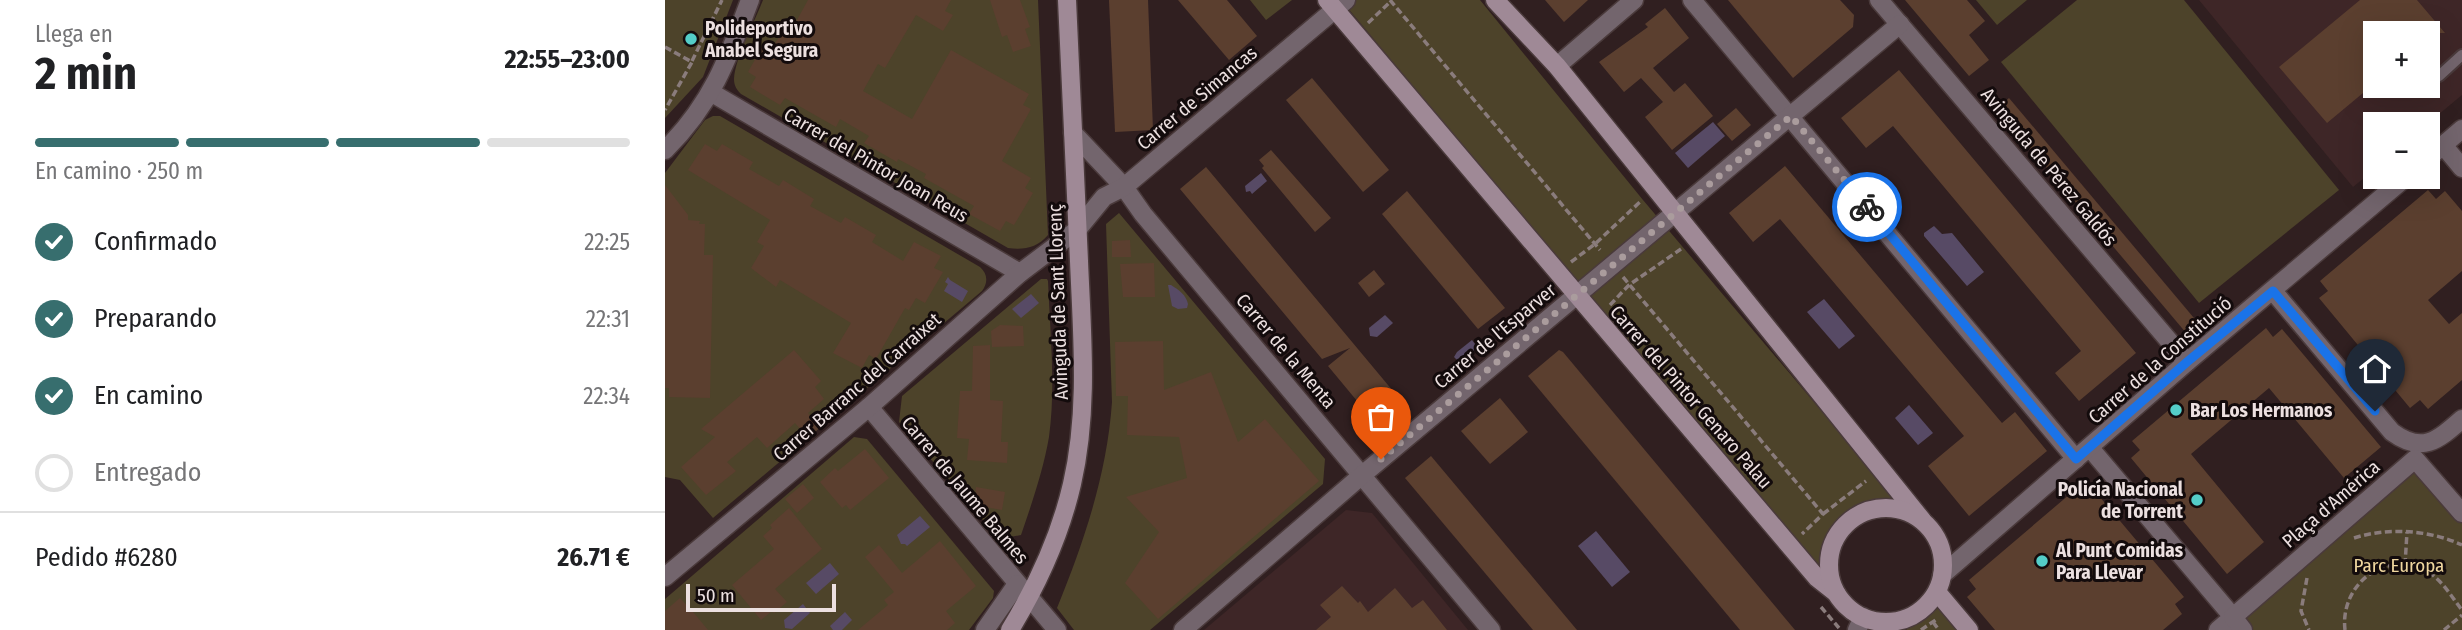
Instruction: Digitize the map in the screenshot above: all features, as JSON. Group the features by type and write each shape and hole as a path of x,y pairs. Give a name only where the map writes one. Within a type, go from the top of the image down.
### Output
{"street":[{"path":"665,150 712,93 750,0"},
{"name":"Avinguda de Sant Llorenç","path":"1010,630 1029,599 1064,517 1080,441 1084,377 1067,0"},
{"path":"1496,0 1557,66 1677,213 1938,540 1943,559 1940,584 1929,604 1903,625 1882,621 1860,624 1836,593 1829,570 1831,550 1841,529 1857,515 1875,509 1902,510 1922,520"},
{"path":"1557,66 1634,0"},
{"path":"1692,0 2083,453 2238,623 2218,630"},
{"name":"Avinguda de Pérez Galdós","path":"1879,0 2187,362"},
{"name":"Carrer del Pintor Genaro Palau","path":"1336,3 1356,34 1556,272 1817,578 1836,593"},
{"name":"Carrer de Simancas","path":"1077,230 1104,197 1123,187 1336,3"},
{"name":"Carrer de l'Esparver","path":"1183,630 1361,476 1900,24"},
{"name":"Carrer del Pintor Joan Reus","path":"712,93 1020,272"},
{"path":"2440,148 2462,129"},
{"name":"Carrer de la Menta","path":"1073,133 1123,187 1491,630"},
{"path":"2443,145 2462,168"},
{"name":"Carrer de la Constitució","path":"1940,584 2187,362 2392,189"},
{"name":"Carrer Barranc del Carraixet","path":"665,577 869,407 1020,272 1077,230"},
{"path":"2273,291 2392,432 2405,442 2419,445 2430,443 2462,419"},
{"name":"Carrer de Jaume Balmes","path":"869,407 1056,630"},
{"name":"Plaça d'América","path":"2238,623 2415,459 2462,513"},
{"path":"985,630 1017,584"},
{"path":"1940,584 1969,630"}],"lane":[{"path":"2440,74 2462,55"}],"path":[{"path":"665,110 722,0"},
{"path":"1356,34 1392,0"},
{"path":"665,47 691,63"},
{"path":"1556,272 1595,244 1655,187"},
{"path":"1597,319 1629,285 1697,238"},
{"path":"1823,514 1881,469"},
{"path":"2350,541 2388,530 2438,537 2462,545"},
{"path":"2405,565 2407,532"},
{"path":"2345,630 2347,602 2353,589 2364,578 2390,566 2419,567 2430,573 2462,610"},
{"path":"2309,574 2305,581 2301,611 2309,630"},
{"path":"2444,630 2462,615"},
{"path":"1933,622 1940,630"}],"shaded area":[{"path":"2199,0 2462,0 2462,95 2440,113 2363,112 2363,179 2353,187"},
{"path":"1713,122 1725,136 1688,168 1675,153"},
{"path":"1261,173 1267,181 1252,194 1250,191 1246,192 1245,186"},
{"path":"1934,226 1942,234 1952,233 1984,272 1967,286 1924,236 1924,233"},
{"path":"948,277 968,291 962,302 944,291"},
{"path":"1168,285 1184,295 1187,308 1178,309 1172,306"},
{"path":"1031,294 1039,303 1021,318 1012,309"},
{"path":"1824,299 1855,336 1839,349 1807,312"},
{"path":"1385,315 1393,323 1377,337 1370,336 1369,328"},
{"path":"1472,340 1478,348 1458,361 1454,357 1457,352"},
{"path":"1909,405 1933,433 1918,445 1895,418"},
{"path":"1392,408 1400,417 1382,432 1376,431 1374,423"},
{"path":"1346,510 1372,513 1468,630 1204,630"},
{"path":"920,516 930,527 907,546 901,544 897,535"},
{"path":"1596,531 1630,572 1612,587 1578,546"},
{"path":"830,563 839,574 816,594 806,583"},
{"path":"803,604 810,613 792,629 785,628 784,620"},
{"path":"845,612 852,620 842,630 833,630 830,626"}],"green space":[{"name":"Polideportivo Anabel Segura","path":"665,0 733,0 703,77 665,118"},
{"path":"763,0 1038,0 1048,235 1030,247 1008,248 741,94 735,84 735,70"},
{"path":"1250,0 1292,0 1266,20"},
{"path":"1341,0 1480,0 1643,200 1901,505 1867,505 1842,518 1826,541 1819,573"},
{"path":"1976,0 2027,0 1997,25"},
{"path":"2077,0 2184,0 2339,190 2199,303 2001,62"},
{"path":"720,116 980,267 986,279 982,291 713,518 680,480 665,477 665,173 705,120"},
{"path":"1119,213 1325,459 1323,484 1150,630 1074,630 1057,608 1093,507 1105,455 1112,402 1106,224"},
{"path":"1041,279 1048,281 1051,340 1052,398 1049,437 1021,535 999,539 899,422 902,396"},
{"path":"854,437 867,439 994,591 993,598 969,630 665,630 665,599"},
{"name":"Parc Europa","path":"2414,468 2462,522 2462,630 2251,630 2240,617"},
{"path":"1937,592 1969,630 1907,630 1899,621 1921,609"}],"building":[{"path":"808,0 951,0 945,11 953,15 943,31 916,15 885,68 878,64 863,91 912,119 951,50 1029,94 1023,105 1031,109 1002,161 1031,178 1025,188 1033,193 1014,225 1006,221 1000,231 969,214 974,206 924,178 926,174 898,159 897,162 864,143 869,136 840,119 836,127 785,98 780,105 750,87 756,77 748,72 766,40 774,45 781,34 787,38"},
{"path":"990,0 1020,0 1030,27 1025,29 1031,46 1013,52 1007,35 1002,37"},
{"path":"1109,0 1148,0 1153,130 1115,132"},
{"path":"1178,0 1227,0 1257,36 1229,60"},
{"path":"1545,0 1588,0 1564,22"},
{"path":"1728,0 1840,0 1854,15 1853,27 1793,78"},
{"path":"1905,0 1967,0 1985,21 1969,35 1989,60 1969,76"},
{"path":"2360,0 2417,0 2435,21 2363,21 2363,93 2327,123 2279,67"},
{"path":"1665,8 1689,38 1653,68 1674,92 1685,83 1713,116 1672,150 1645,117 1663,102 1641,78 1624,92 1599,62 1648,27 1645,24"},
{"path":"1899,70 2136,353 2079,401 2055,373 2081,351 1893,126 1866,148 1841,118"},
{"path":"1312,78 1389,170 1363,192 1286,100"},
{"path":"2009,98 2199,324 2187,334 1997,109"},
{"path":"1736,108 1751,125 1732,141 1717,124"},
{"path":"705,144 717,151 722,144 753,162 749,169 779,186 783,180 814,199 810,206 841,223 845,217 876,235 872,242 903,261 914,242 941,256 934,268 943,272 925,303 916,298 909,310 905,308 876,359 869,355 862,368 833,353 851,323 780,280 776,287 751,268 764,246 757,242 770,220 688,170"},
{"path":"1271,150 1331,218 1315,232 1262,168 1264,166 1259,160"},
{"path":"1785,166 2002,423 2015,412 2047,451 1969,516 1928,466 1964,436 1780,219 1753,242 1729,213"},
{"path":"1206,167 1398,397 1372,419 1328,366 1350,348 1322,359 1180,189"},
{"path":"665,185 688,215 688,220 705,224 704,255 713,255 710,398 669,397 669,388 665,388"},
{"path":"2428,190 2436,199 2445,191 2462,211 2462,271 2428,300 2449,324 2462,313 2462,380 2428,409 2420,400 2410,408 2319,298 2328,291 2320,281"},
{"path":"1407,191 1505,308 1478,329 1382,214"},
{"path":"1130,240 1131,257 1112,257 1112,241"},
{"path":"1154,263 1155,297 1123,297 1120,264"},
{"path":"1374,270 1385,284 1369,297 1358,283"},
{"path":"1000,325 1023,326 1024,346 992,347 991,331"},
{"path":"2266,328 2273,337 2282,329 2381,447 2344,478 2269,388 2191,454 2264,542 2227,574 2131,458 2140,450 2132,441"},
{"path":"1163,341 1164,390 1211,372 1238,442 1265,419 1319,481 1158,619 1125,583 1159,532 1126,497 1187,478 1179,437 1127,435 1128,396 1116,396 1115,342"},
{"path":"990,345 990,400 1003,401 1001,442 1008,442 1007,463 967,460 969,439 957,438 960,391 972,391 973,346"},
{"path":"794,350 821,381 815,387 824,399 808,413 820,427 808,438 795,423 767,448 757,437 727,462 736,471 706,495 681,467 715,437 701,429"},
{"path":"1559,350 1795,630 1740,630 1528,376"},
{"path":"1500,398 1528,432 1490,464 1461,431"},
{"path":"865,449 889,478 850,510 846,505 842,508 820,482 835,468 838,471"},
{"path":"1431,456 1577,630 1533,630 1405,478"},
{"path":"803,484 814,498 797,513 785,499"},
{"path":"976,487 1005,492 1002,510 974,505"},
{"path":"2077,488 2085,497 2094,490 2184,597 2175,604 2182,614 2163,630 1995,630 1967,597 1976,589 1969,580"},
{"path":"789,508 822,549 775,589 787,602 761,620 732,585 774,549 763,536 772,528 770,525"},
{"path":"940,541 976,586 946,611 955,623 947,630 858,630 888,605 884,600 894,592 865,557 879,545 902,573"},
{"path":"1342,586 1358,603 1360,601 1368,612 1395,588 1412,608 1423,600 1447,630 1316,630 1331,617 1320,605"},
{"path":"680,598 708,630 665,630 665,611"}],"way so far":[{"path":"1381,459 1791,116 1867,207"}],"place":[{"name":"Polideportivo Anabel Segura","path":"691,39"},
{"name":"Bar Los Hermanos","path":"2176,410"},
{"name":"Policía Nacional de Torrent","path":"2197,500"},
{"name":"Al Punt Comidas Para Llevar","path":"2042,561"}],"route":[{"path":"1867,207 2076,459 2273,291 2375,411"}]}
